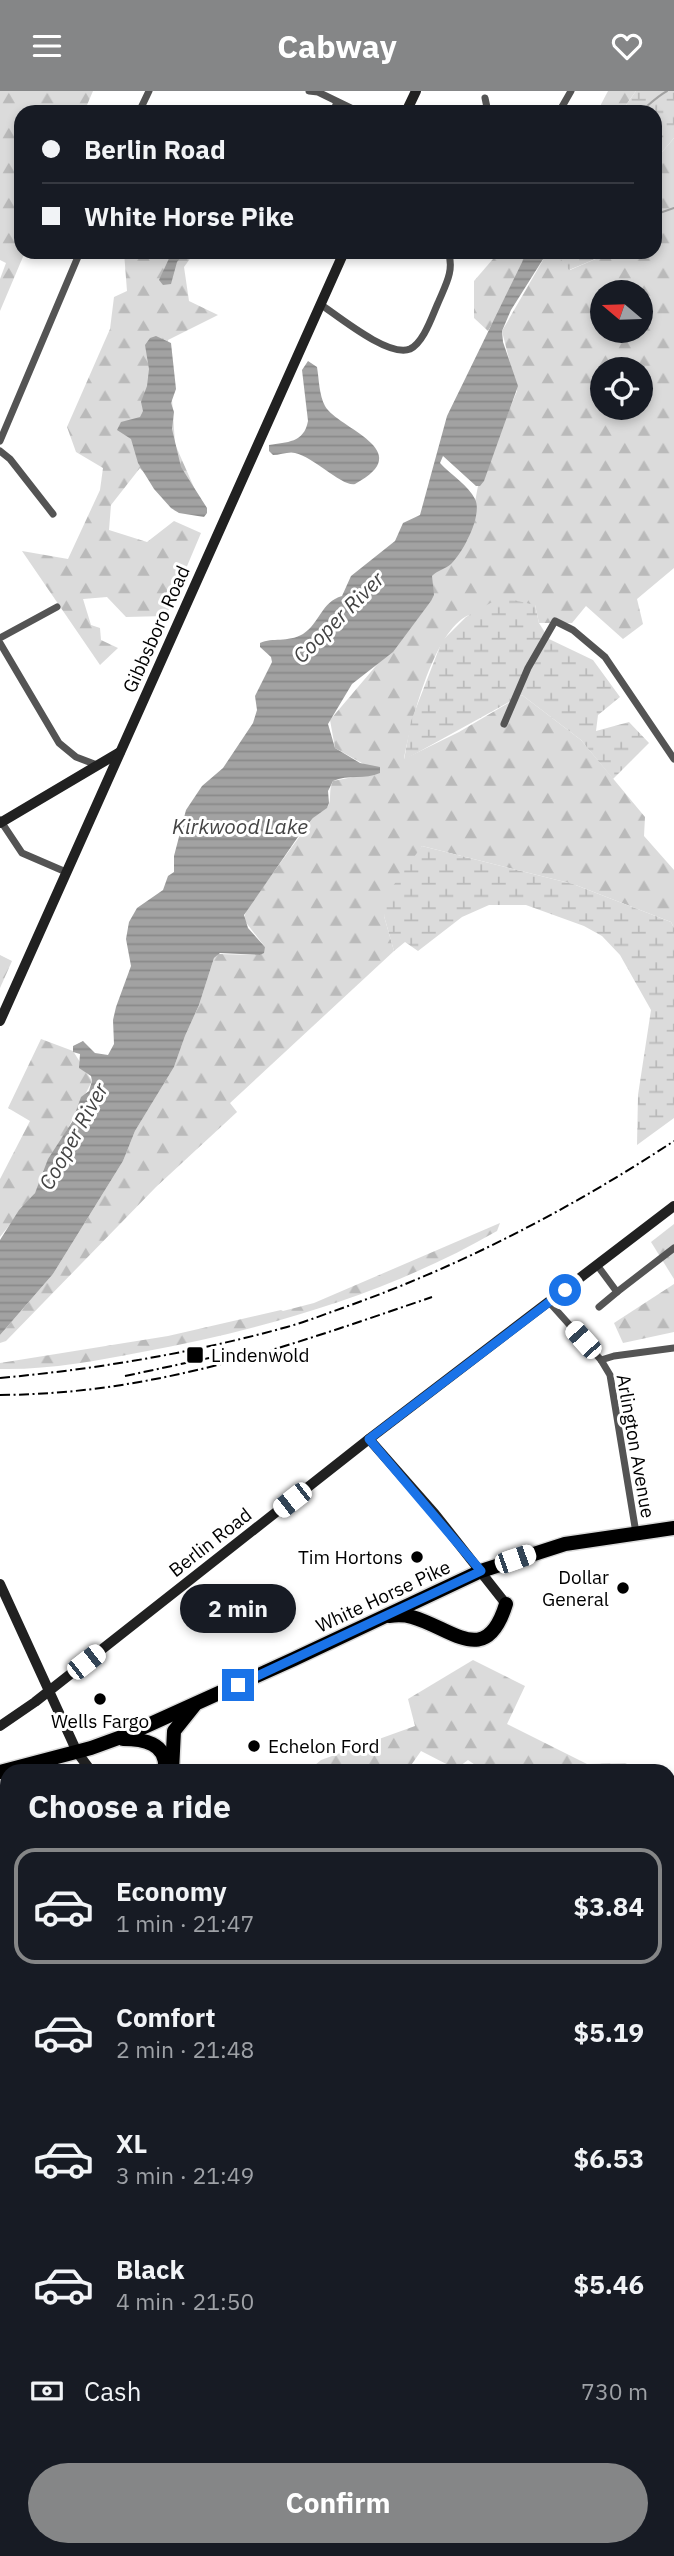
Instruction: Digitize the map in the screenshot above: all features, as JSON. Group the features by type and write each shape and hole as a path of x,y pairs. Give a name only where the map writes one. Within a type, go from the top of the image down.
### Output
{"highway":[{"name":"White Horse Pike","path":"31,1764 115,1739 481,1571 565,1544 674,1528"},
{"path":"385,1616 411,1617 449,1635 476,1639 487,1637 495,1629 506,1604"},
{"path":"172,1764 174,1731 196,1704"},
{"path":"115,1739 136,1739 157,1745 165,1758 165,1764"}],"street":[{"path":"309,91 318,92 344,105"},
{"path":"485,98 486,105"},
{"path":"0,440 77,259"},
{"name":"Gibbsboro Road","path":"0,1021 341,259"},
{"path":"320,304 383,346 398,350 411,348 418,343 444,289 451,269 449,259"},
{"path":"0,451 10,459 52,514"},
{"path":"57,607 0,641 59,743 76,757 97,765"},
{"path":"504,724 528,668 555,621 573,630 606,657 674,759"},
{"path":"665,746 674,740"},
{"path":"66,872 22,853 0,821 120,752"},
{"name":"Berlin Road","path":"0,1726 49,1692 369,1439 674,1206"},
{"path":"599,1307 674,1248"},
{"path":"597,1265 617,1292"},
{"name":"Arlington Avenue","path":"549,1302 601,1360 610,1375 636,1533"},
{"path":"601,1360 674,1348"},
{"path":"369,1439 506,1604"},
{"path":"0,1584 77,1752 85,1764"}],"green space":[{"path":"0,91 93,91 87,105 14,105 14,259 22,259 0,311 0,279 6,263 0,260"},
{"path":"608,91 636,91 626,105 601,105"},
{"path":"636,91 674,91 674,138 662,152 662,105 626,105"},
{"path":"674,138 674,568 637,599 643,624 623,639 586,606 572,623 539,623 535,605 465,617 453,627 433,661 418,703 404,759 459,732 522,695 581,740 645,817 644,836 674,870 674,928 671,922 573,884 422,846 384,916 394,951 230,1103 237,1112 156,1187 6,1341 0,1343 0,1335 53,1274 123,1161 135,1131 174,1067 199,1005 214,958 218,954 260,955 265,947 244,920 246,910 313,818 328,806 333,781 378,772 335,748 330,720 431,601 432,576 468,539 478,486 517,391 502,331 543,259 561,259 570,270 596,259 662,259 662,152"},
{"path":"125,259 190,259 184,267 189,301 218,315 168,340 175,444 206,515 175,511 140,468 111,505 109,530 147,542 174,521 201,533 166,616 126,617 107,597 83,599 91,625 100,628 101,640 118,648 100,665 22,551 68,559 100,490 103,468 76,452 67,427 110,329 114,297 127,291"},
{"path":"493,259 530,259 488,331 474,318 474,281"},
{"path":"561,259 595,259 569,270"},
{"path":"501,597 535,605 539,623 549,639 593,660 620,697 598,715 596,731 629,722 649,743 613,779 581,740 522,695 404,760 411,721 442,641 466,617"},
{"path":"422,846 573,884 671,922 674,928 674,1118 637,1145 638,1095 651,1010 620,955 602,936 584,926 526,905 489,905 462,917 418,951 405,942 394,951 384,916 390,890"},
{"path":"0,955 12,961 0,988"},
{"path":"41,1039 73,1051 92,1081 35,1193 0,1237 0,1179 30,1121 8,1108"},
{"path":"500,1223 497,1231 455,1253 413,1273 325,1307 188,1343 107,1359 0,1369 0,1363 168,1336 314,1303"},
{"path":"674,1224 674,1279 651,1242"},
{"path":"674,1284 674,1332 623,1343 614,1323"},
{"path":"473,1660 525,1686 507,1724 587,1764 474,1764 468,1760 463,1764 446,1764 421,1751 412,1764 316,1764 415,1726 408,1699"}],"water":[{"path":"169,259 179,259 171,284 163,285 159,280"},
{"name":"Kirkwood Lake","path":"524,259 543,259 511,310 502,331 503,342 518,386 484,481 480,486 476,486 443,456 440,463 475,499 477,506 471,533 456,559 432,576 434,595 431,601 393,652 352,684 328,724 335,748 360,763 380,767 380,773 333,781 328,791 327,808 313,818 300,834 244,915 248,928 265,947 264,953 220,953 214,958 199,1005 174,1067 135,1131 123,1161 53,1274 0,1335 0,1240 19,1210 35,1193 48,1159 72,1122 81,1097 89,1091 91,1076 79,1068 80,1054 73,1052 73,1046 83,1041 95,1053 108,1055 114,1044 113,1020 131,966 126,939 129,922 137,908 163,890 168,876 174,872 174,856 186,810 202,786 223,768 253,723 257,710 255,696 272,662 271,657 260,647 260,643 303,634 329,603 342,596 351,576 395,541 403,523 420,515 447,416"},
{"path":"156,336 171,343 176,389 171,403 174,412 172,429 181,467 207,508 204,517 179,513 171,508 154,489 138,463 131,439 117,430 121,422 140,417 143,411 141,402 149,369 145,345 150,338"},
{"path":"308,361 317,367 325,406 377,450 379,461 373,472 355,484 343,481 303,456 293,453 273,455 269,451 269,445 294,440 303,434 306,428 308,421 302,370"}],"waterway":[{"path":"648,105 667,91"},
{"name":"Cooper River","path":"662,212 674,208"}],"railway":[{"path":"0,1378 109,1365 180,1352 310,1320 391,1290 516,1233 596,1189 674,1141"},
{"path":"0,1395 57,1393 167,1377 272,1350 432,1297"},
{"path":"125,1376 214,1357"}],"place":[{"name":"Lindenwold","path":"195,1355"},
{"name":"Tim Hortons","path":"417,1557"},
{"name":"Dollar General","path":"623,1588"},
{"name":"Wells Fargo","path":"100,1699"},
{"name":"Echelon Ford","path":"254,1746"}],"route":[{"path":"238,1685 481,1571 369,1439 565,1290"}]}
